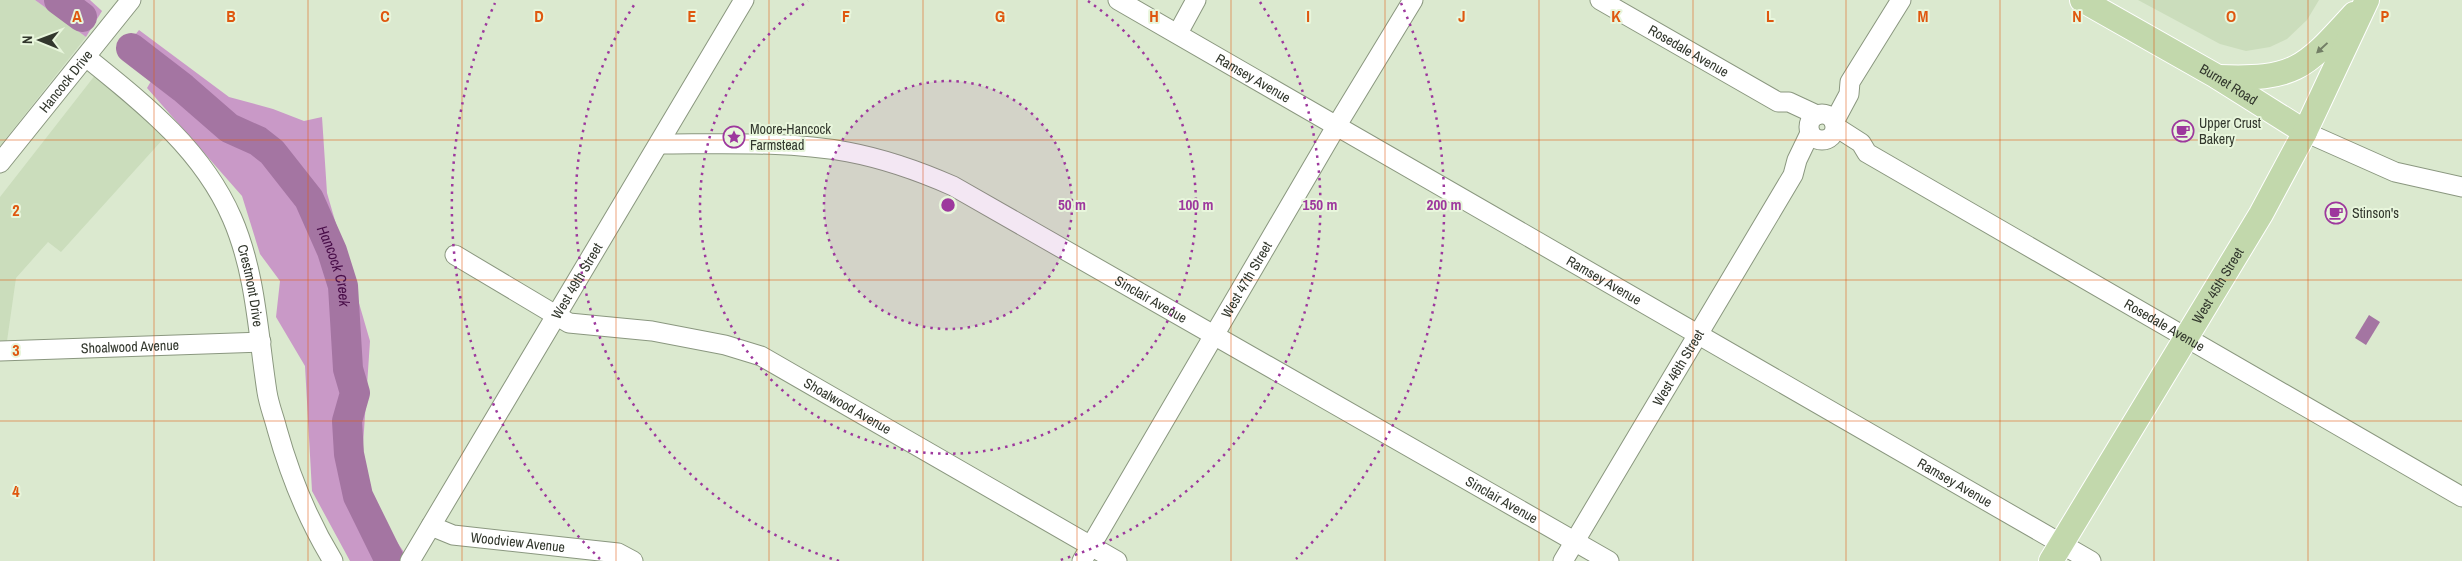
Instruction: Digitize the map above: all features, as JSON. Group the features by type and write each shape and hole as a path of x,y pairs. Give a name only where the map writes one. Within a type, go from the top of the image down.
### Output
{"main road":[{"name":"Burnet Road","path":"2082,0 2216,76 2305,132"},
{"path":"2216,76 2262,77 2286,73 2300,66 2323,49 2367,0"},
{"name":"West 45th Street","path":"2056,552 2261,214 2305,132 2367,0"}],"street":[{"name":"Hancock Drive","path":"0,163 131,0"},
{"name":"West 49th Street","path":"410,561 744,0"},
{"name":"Ramsey Avenue","path":"1118,0 1699,335 2056,552 2090,561"},
{"path":"1178,33 1196,0"},
{"name":"West 47th Street","path":"1086,553 1337,125 1413,0"},
{"name":"Rosedale Avenue","path":"1600,0 1778,102 1783,112 1861,143 1867,153 2462,497"},
{"name":"West 46th Street","path":"1563,561 1793,175 1806,165 1838,89 1850,82 1901,0"},
{"name":"Crestmont Drive","path":"86,57 151,110 187,147 217,190 232,218 247,259 267,395 284,456 304,508 333,561"},
{"name":"Burnet Road","path":"2305,132 2395,172 2462,187"},
{"name":"Sinclair Avenue","path":"659,144 809,148 847,152 901,165 953,186 1609,561"},
{"name":"Shoalwood Avenue","path":"455,255 569,323 652,330 725,345 761,356 1086,553 1117,561"},
{"name":"Shoalwood Avenue","path":"0,351 260,342"},
{"name":"Woodview Avenue","path":"431,526 453,535 618,553 633,561"}],"shaded area":[{"path":"0,0 35,0 86,37 0,146"},
{"path":"35,0 90,0 102,11 86,37"},
{"path":"2138,0 2319,0 2307,20 2287,39 2270,47 2246,51 2220,44"},
{"path":"139,30 229,97 273,109 304,121 322,117 327,193 370,341 362,460 375,510 410,561 350,561 312,491 305,366 276,317 280,281 260,254 242,196 147,88 154,76 123,50"},
{"path":"96,74 122,94 164,138 61,252 48,242 16,278 7,341 0,342 0,197"},
{"path":"2369,315 2380,322 2366,345 2355,338"}],"waterway":[{"name":"Hancock Creek","path":"59,0 82,17"},
{"name":"Hancock Creek","path":"131,48 183,88 229,128 258,141 272,152 309,199 332,251 343,286 348,369 355,393 347,421 349,454 358,496 390,561"}],"place":[{"name":"Upper Crust Bakery","path":"2183,131"},
{"name":"Moore-Hancock Farmstead","path":"734,137"},
{"name":"Stinson's","path":"2336,213"}]}
